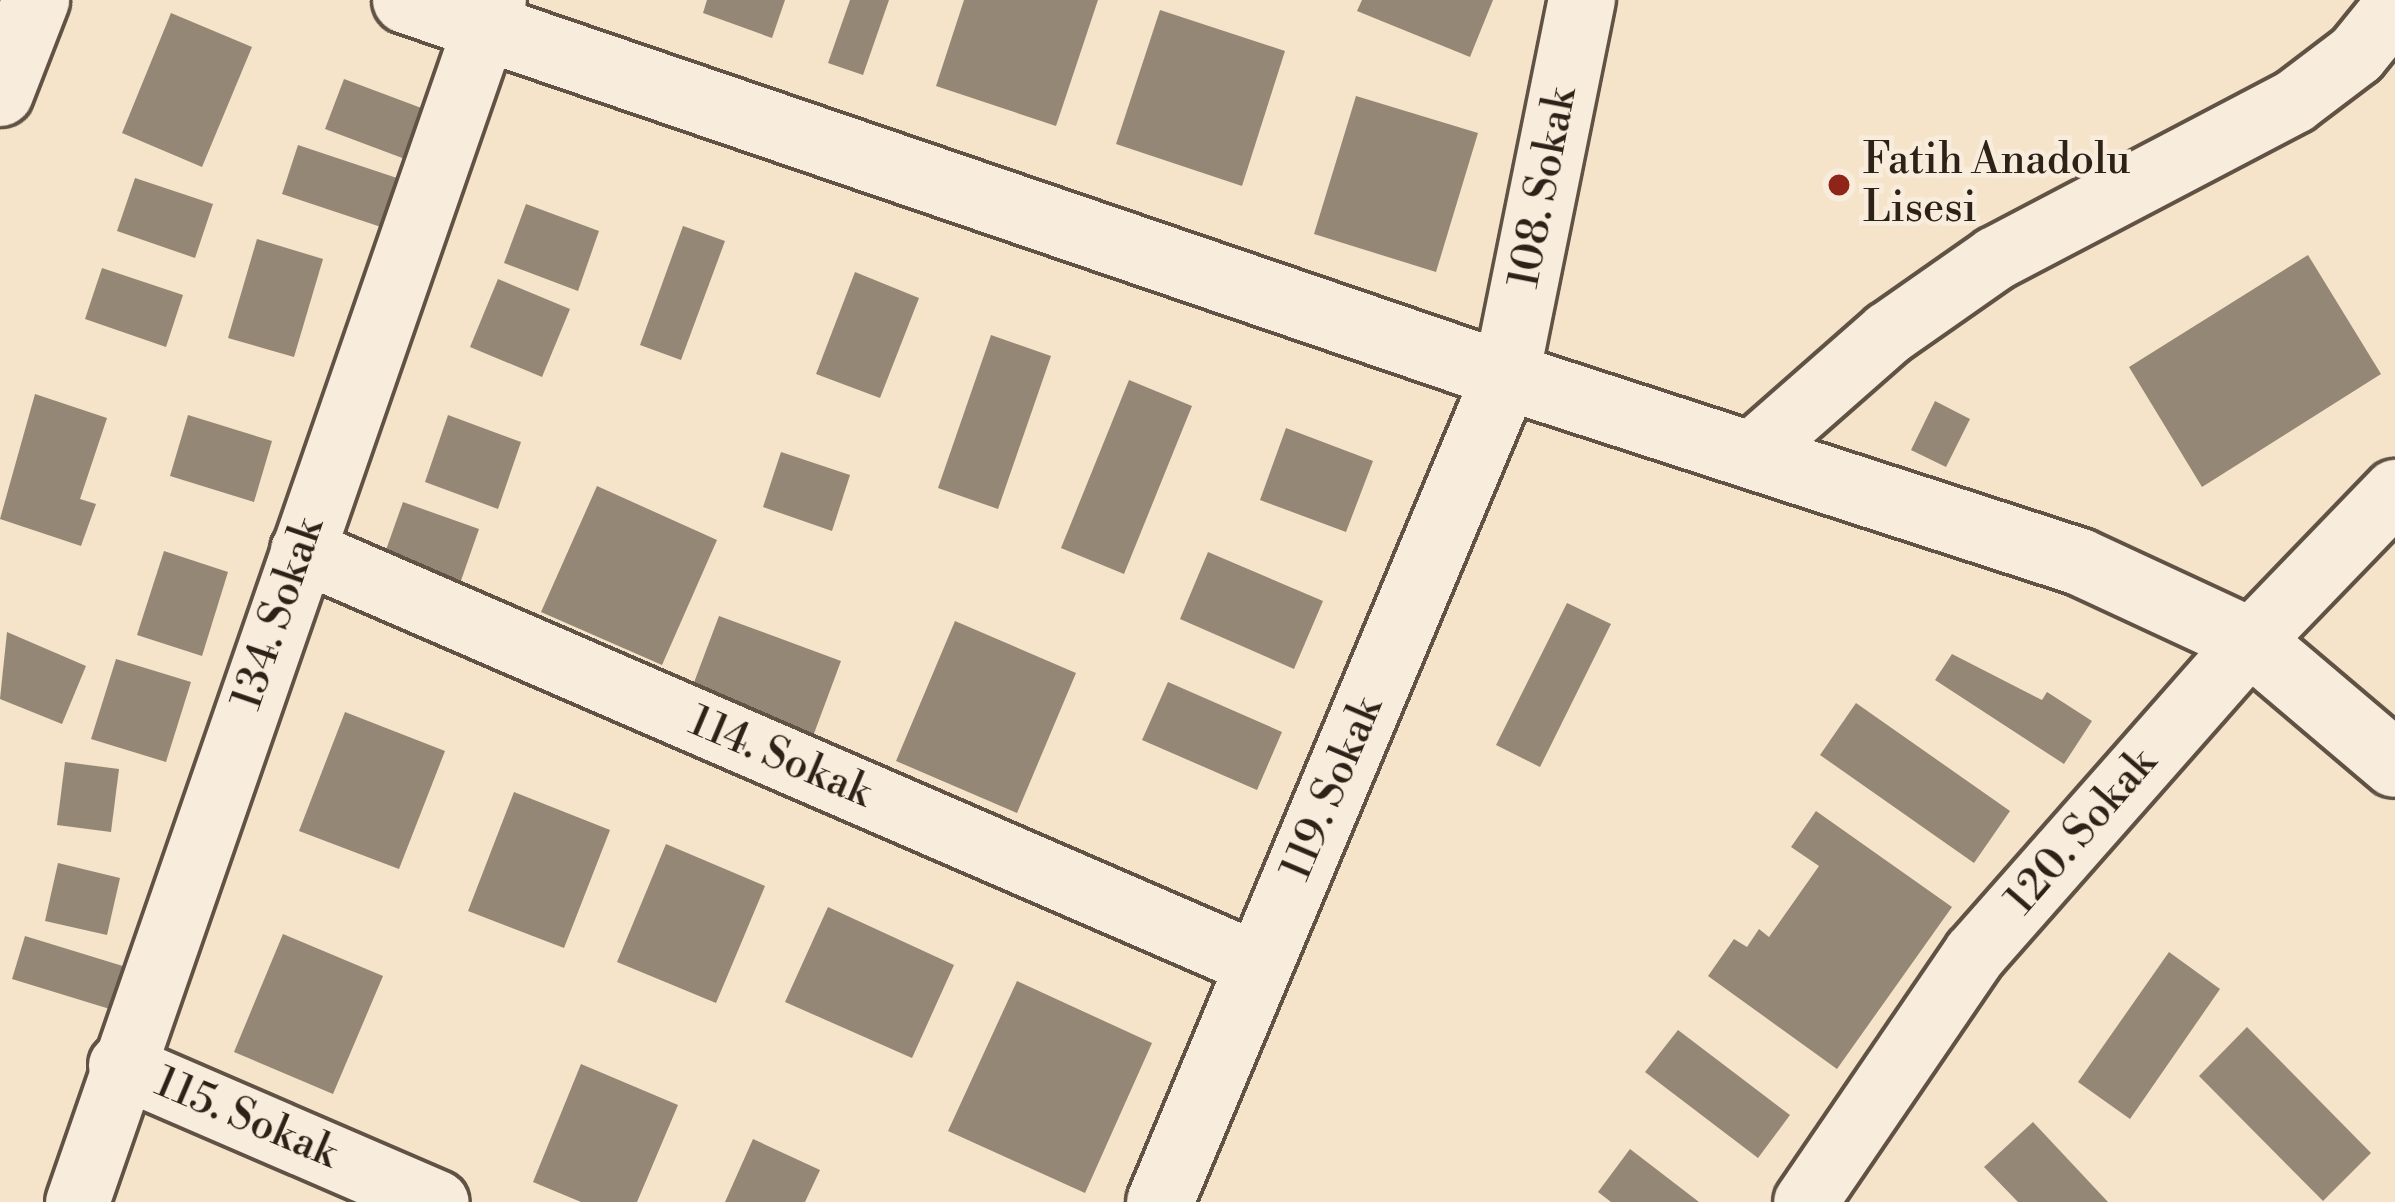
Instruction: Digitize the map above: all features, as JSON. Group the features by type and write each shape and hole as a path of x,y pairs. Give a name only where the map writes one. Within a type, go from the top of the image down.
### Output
{"street":[{"path":"0,93 36,0"},
{"path":"406,0 490,14 1506,376 2080,562 2250,640 2395,764"},
{"name":"108. Sokak","path":"1506,376 1582,0"},
{"path":"1749,454 1888,333 1995,258 2294,101 2356,54 2395,6"},
{"name":"134. Sokak","path":"77,1202 120,1065 490,14"},
{"name":"119. Sokak","path":"1160,1202 1506,376"},
{"name":"120. Sokak","path":"1814,1199 1975,953 2250,640 2395,490"},
{"name":"114. Sokak","path":"302,550 1258,965"},
{"name":"115. Sokak","path":"120,1065 437,1202"}],"building":[{"path":"707,0 785,0 772,38 703,13"},
{"path":"850,0 889,0 863,75 828,63"},
{"path":"964,0 1098,0 1056,126 936,86"},
{"path":"1362,0 1493,0 1470,57 1357,11"},
{"path":"1160,10 1285,51 1242,186 1116,144"},
{"path":"171,13 252,47 202,167 122,133"},
{"path":"344,79 424,109 405,159 325,129"},
{"path":"1356,96 1478,133 1436,272 1314,234"},
{"path":"298,145 400,179 384,228 282,194"},
{"path":"135,178 213,204 195,258 117,231"},
{"path":"526,204 599,231 578,291 504,263"},
{"path":"683,226 725,241 681,360 640,345"},
{"path":"257,239 323,259 294,357 228,338"},
{"path":"2308,255 2381,374 2202,487 2129,367"},
{"path":"102,268 183,295 166,347 85,319"},
{"path":"855,272 919,298 880,398 816,374"},
{"path":"498,279 570,309 542,377 470,347"},
{"path":"991,335 1051,356 998,509 938,488"},
{"path":"1129,380 1192,406 1124,574 1061,548"},
{"path":"35,394 107,418 80,499 96,504 81,546 0,519"},
{"path":"1935,401 1970,419 1946,467 1911,450"},
{"path":"188,415 272,441 254,502 170,476"},
{"path":"448,415 521,442 498,509 425,482"},
{"path":"1286,428 1373,461 1346,532 1260,500"},
{"path":"781,452 850,475 832,531 763,507"},
{"path":"597,486 717,540 662,665 541,612"},
{"path":"403,502 479,529 457,592 381,564"},
{"path":"164,551 228,572 202,656 137,635"},
{"path":"1208,552 1323,601 1294,669 1180,619"},
{"path":"1567,603 1611,624 1540,767 1496,745"},
{"path":"719,616 841,661 806,755 684,709"},
{"path":"955,621 1076,673 1017,813 896,761"},
{"path":"7,632 86,666 62,724 0,699"},
{"path":"1952,654 2042,700 2047,692 2092,721 2064,764 1935,680"},
{"path":"116,659 191,682 166,762 91,739"},
{"path":"1168,682 1282,732 1257,790 1142,740"},
{"path":"1856,703 2010,811 1974,863 1820,755"},
{"path":"345,712 445,751 399,869 299,831"},
{"path":"65,762 119,769 111,832 57,825"},
{"path":"514,792 610,830 564,948 468,911"},
{"path":"1816,811 1952,907 1837,1069 1708,976 1734,939 1747,947 1759,929 1769,937 1819,866 1791,847"},
{"path":"666,844 765,886 716,1003 617,962"},
{"path":"58,863 120,878 107,935 45,921"},
{"path":"828,907 954,965 912,1058 785,1002"},
{"path":"283,934 383,976 333,1094 234,1052"},
{"path":"25,936 126,967 113,1010 12,979"},
{"path":"2169,952 2220,989 2130,1119 2078,1082"},
{"path":"1017,981 1152,1043 1085,1193 948,1131"},
{"path":"2247,1027 2371,1153 2323,1201 2199,1076"},
{"path":"1678,1030 1790,1115 1758,1158 1645,1072"},
{"path":"581,1064 678,1105 637,1202 581,1202 533,1182"},
{"path":"2033,1122 2108,1202 2018,1202 1984,1167"},
{"path":"753,1139 820,1170 805,1202 725,1202"},
{"path":"1630,1149 1699,1202 1611,1202 1598,1192"}],"place":[{"name":"Fatih Anadolu Lisesi","path":"1839,185"}]}
